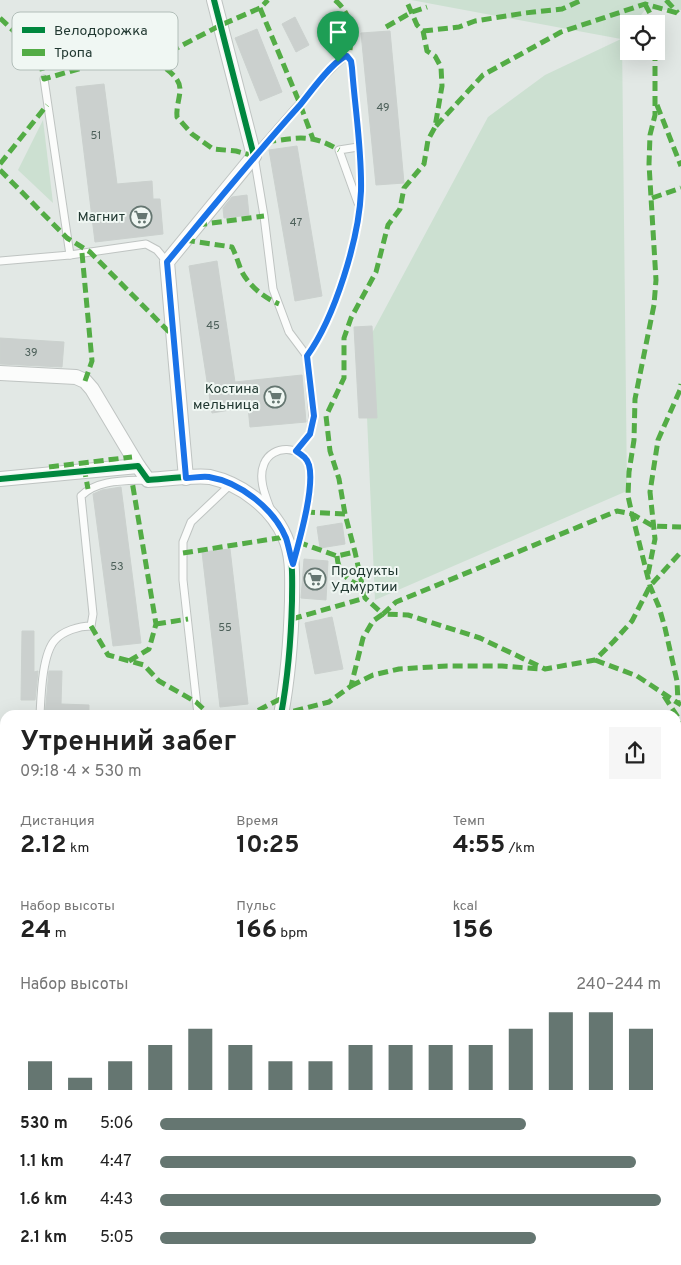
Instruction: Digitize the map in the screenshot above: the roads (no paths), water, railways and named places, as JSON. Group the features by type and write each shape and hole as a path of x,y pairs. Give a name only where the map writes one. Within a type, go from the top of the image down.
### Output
{"street":[{"path":"186,478 167,262 254,156 214,0"},
{"path":"0,373 76,377 85,381 92,389 148,480 208,477 231,484 254,497 273,518 285,537 293,564 288,677 282,710"},
{"path":"0,479 138,466"}],"lane":[{"path":"296,451 310,434 314,416 307,356 289,332 273,289 254,156 328,72 342,57 347,56 351,61 361,180 360,207 351,252 339,292 314,346 307,356"},
{"path":"44,79 70,255"},
{"path":"358,148 338,150 360,207"},
{"path":"0,261 70,255 146,244 157,250 167,262"},
{"path":"273,518 263,486 264,464 269,456 277,451 287,449 296,451 305,457 309,465 310,483 293,564"},
{"path":"40,710 45,663 55,640 79,626 91,626 93,614 81,496 88,489 103,483 148,480"},
{"path":"197,710 183,580 183,542 191,522 231,484"}],"place":[{"name":"Магнит","path":"141,217"},
{"name":"Костина мельница","path":"275,397"},
{"name":"Продукты Удмуртии","path":"315,579"}]}
